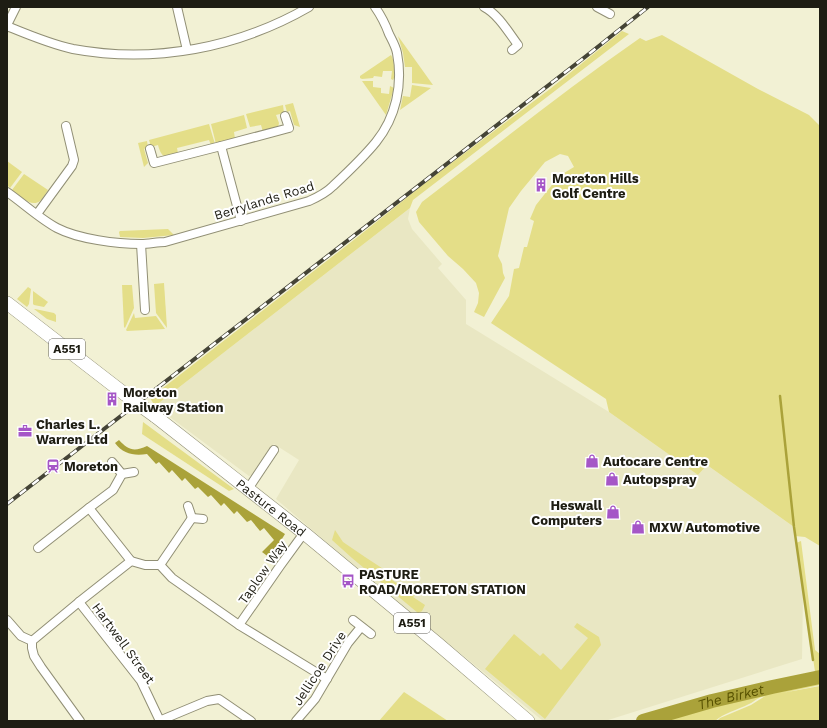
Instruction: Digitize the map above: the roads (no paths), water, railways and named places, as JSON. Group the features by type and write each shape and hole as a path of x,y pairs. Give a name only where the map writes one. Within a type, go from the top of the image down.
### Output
{"main road":[{"name":"Pasture Road","path":"7,303 155,416 304,533 443,648 528,721"}],"street":[{"path":"16,7 7,26 40,40 101,53 131,54 158,53 211,46 259,31 309,7"},
{"path":"177,7 187,50"},
{"path":"290,7 294,15"},
{"name":"Berrylands Road","path":"7,192 56,228 79,236 141,244 165,242 309,201 334,186 364,156 384,131 392,116 399,90 400,70 397,52 383,17 375,7"},
{"path":"597,7 610,14"},
{"path":"489,8 518,45 512,50"},
{"path":"150,149 154,163 289,128 285,116"},
{"path":"37,214 72,166 74,160 66,126"},
{"path":"221,146 241,220"},
{"path":"141,244 145,310"},
{"path":"248,489 274,450"},
{"path":"112,462 122,474"},
{"path":"122,474 134,472"},
{"path":"38,548 113,490 122,474"},
{"path":"188,506 192,518"},
{"path":"89,508 131,562 145,565 160,565 172,578 239,625 327,679"},
{"path":"192,518 203,519"},
{"path":"160,565 192,518"},
{"name":"Taplow Way","path":"239,625 304,533"},
{"path":"32,640 131,562"},
{"name":"Hartwell Street","path":"79,602 141,681 159,721"},
{"path":"7,620 21,636 32,640"},
{"path":"353,620 371,634"},
{"name":"Jellicoe Drive","path":"296,721 315,700 348,643 361,627"},
{"path":"32,640 33,652 38,661 80,721"},
{"path":"159,721 207,701 219,700 251,721"}],"waterway":[{"path":"780,396 794,527 813,660"},
{"name":"The Birket","path":"643,721 712,701 820,677"}],"railway":[{"path":"7,504 648,7"}],"place":[{"name":"Moreton Hills Golf Centre","path":"541,185"},
{"name":"Moreton Railway Station","path":"112,399"},
{"name":"Charles L. Warren Ltd","path":"25,431"},
{"name":"Autocare Centre","path":"592,461"},
{"name":"Moreton","path":"53,466"},
{"name":"Autopspray","path":"612,479"},
{"name":"Heswall Computers","path":"613,512"},
{"name":"MXW Automotive","path":"638,527"},
{"name":"PASTURE ROAD/MORETON STATION","path":"348,581"}]}
